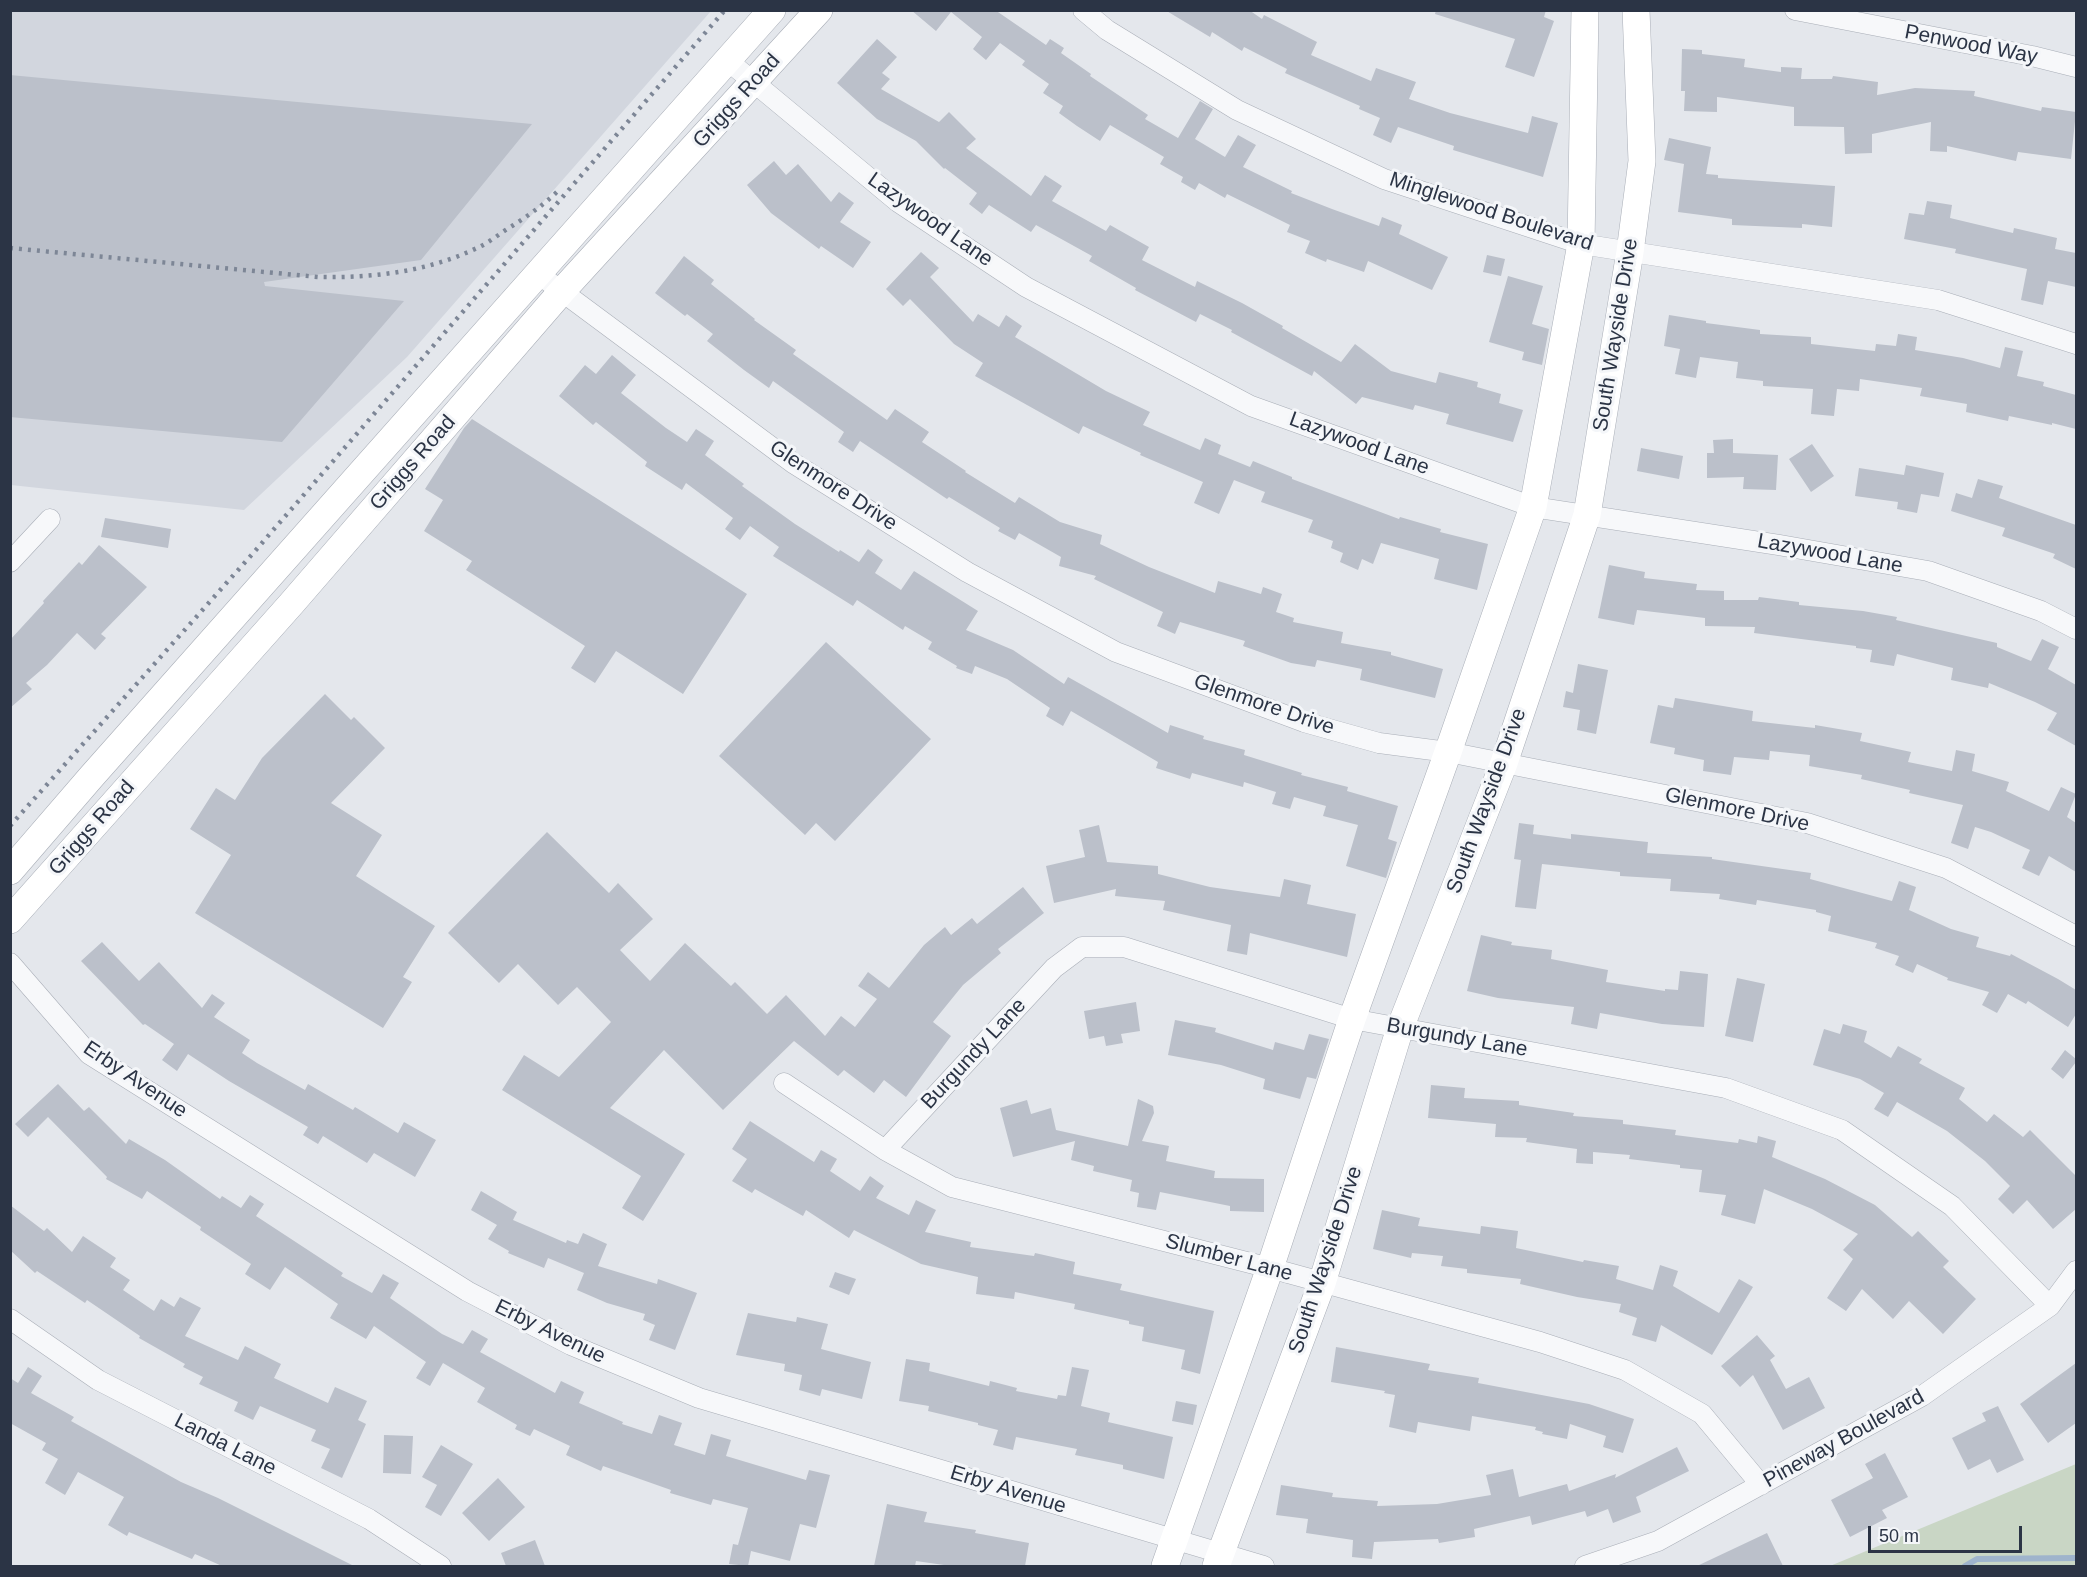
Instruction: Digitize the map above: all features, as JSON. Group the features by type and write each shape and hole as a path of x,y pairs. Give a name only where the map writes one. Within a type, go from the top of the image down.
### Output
{"main road":[{"name":"Griggs Road","path":"10,871 772,10"},
{"name":"Griggs Road","path":"10,920 292,603 562,291 754,84 819,10"},
{"path":"1165,1566 1270,1268 1352,1019 1533,507 1581,244 1586,10"},
{"name":"South Wayside Drive","path":"1218,1560 1322,1283 1400,1028 1504,763 1587,515 1630,252 1642,161 1636,10"}],"street":[{"name":"Minglewood Boulevard","path":"1083,10 1107,30 1237,110 1384,178 1581,244 1938,300 2076,345"},
{"name":"Penwood Way","path":"1795,10 2032,56 2076,67"},
{"name":"Lazywood Lane","path":"727,60 898,202 1026,287 1251,406 1533,507 1779,544 1928,571 2041,611 2076,629"},
{"name":"Glenmore Drive","path":"537,273 793,463 967,572 1116,652 1304,722 1379,743 1448,752 1806,823 1946,868 2076,936"},
{"path":"10,562 50,519"},
{"name":"Burgundy Lane","path":"885,1150 1054,968 1082,947 1125,947 1352,1019 1726,1088 1842,1130 1952,1206 2050,1306"},
{"name":"Erby Avenue","path":"10,963 89,1054 467,1291 571,1345 699,1398 1174,1541"},
{"name":"Slumber Lane","path":"784,1083 885,1150 952,1186 1270,1268 1540,1342 1625,1370 1702,1414 1761,1485"},
{"name":"Pineway Boulevard","path":"1586,1566 1658,1541 1923,1396 2050,1306 2076,1271"},
{"name":"Landa Lane","path":"10,1319 98,1380 369,1519 441,1566"},
{"path":"1174,1541 1218,1560 1264,1566"}],"shaded area":[{"path":"11,11 711,11 407,357 244,510 11,485"}],"green space":[{"path":"2076,1464 2076,1566 1830,1566"}],"building":[{"path":"911,10 995,10 1046,45 1050,39 1064,48 1061,53 1091,74 1090,76 1148,115 1145,119 1178,138 1200,101 1213,109 1195,139 1225,157 1238,135 1256,145 1243,167 1292,191 1291,193 1332,209 1379,226 1382,217 1402,225 1399,234 1448,257 1432,290 1368,261 1364,272 1327,259 1326,262 1305,253 1310,241 1287,232 1290,225 1227,194 1225,198 1199,183 1195,190 1181,182 1183,177 1160,164 1164,157 1110,125 1100,141 1077,126 1059,113 1063,106 1043,93 1049,84 1022,65 1025,61 1000,43 986,60 973,49 982,37 951,12 936,31"},
{"path":"1165,10 1249,10 1262,19 1264,15 1317,42 1311,55 1371,81 1376,68 1416,82 1409,99 1450,113 1528,133 1532,116 1558,123 1543,177 1453,150 1454,146 1398,127 1391,143 1373,135 1380,118 1359,109 1360,106 1285,73 1287,69 1244,47 1242,51 1212,32 1210,37"},
{"path":"1436,10 1546,10 1544,17 1554,21 1534,77 1505,67 1515,39 1435,14"},
{"path":"877,39 897,57 882,73 890,79 881,89 939,122 949,112 976,139 966,148 1031,196 1045,175 1062,186 1052,201 1106,231 1110,225 1149,247 1142,260 1195,287 1197,281 1242,303 1341,362 1355,344 1391,371 1436,383 1439,372 1478,382 1477,387 1501,394 1499,403 1523,410 1513,442 1446,424 1449,414 1415,405 1413,410 1362,397 1356,404 1314,371 1312,376 1200,314 1196,322 1135,290 1136,288 1089,261 1092,256 1036,225 1031,232 989,205 982,214 969,204 977,193 944,169 916,141 877,119 837,83"},
{"path":"1682,49 1702,50 1702,54 1745,59 1744,67 1781,72 1781,67 1802,68 1801,79 1832,79 1833,76 1878,82 1877,95 1915,88 1975,91 1974,96 2041,111 2042,107 2076,112 2071,159 2018,152 2016,161 1947,146 1947,152 1930,151 1931,122 1872,134 1872,153 1845,154 1844,127 1794,126 1794,107 1717,97 1717,112 1684,111 1685,91 1681,91"},
{"path":"10,75 532,124 421,260 264,282 265,286 404,301 282,442 10,417"},
{"path":"1669,138 1711,147 1706,174 1718,175 1718,178 1835,186 1832,227 1802,224 1802,228 1732,225 1732,219 1678,212 1684,164 1664,160"},
{"path":"774,161 786,175 798,164 831,202 839,192 854,203 840,222 871,242 853,268 821,246 819,249 771,213 747,185"},
{"path":"1927,201 1952,205 1950,218 2013,233 2014,228 2057,238 2055,249 2076,253 2076,287 2048,281 2043,305 2021,300 2027,269 1955,253 1956,249 1904,239 1909,213 1924,215"},
{"path":"921,252 939,268 930,277 973,322 978,314 999,327 1006,315 1022,326 1015,337 1106,391 1150,412 1143,425 1200,450 1205,438 1221,445 1218,454 1250,467 1253,461 1292,477 1292,479 1399,519 1400,517 1441,529 1440,532 1488,544 1477,590 1434,579 1439,559 1381,543 1373,564 1362,559 1358,570 1340,562 1343,553 1331,548 1333,541 1308,532 1313,520 1261,502 1265,492 1234,480 1219,514 1194,503 1203,482 1140,455 1141,453 1083,426 1079,434 975,376 983,363 954,344 910,299 903,306 886,289"},
{"path":"1487,255 1505,259 1501,276 1483,272"},
{"path":"684,256 714,280 711,284 754,320 796,350 793,354 887,420 895,409 929,432 922,442 1015,503 1019,497 1060,522 1102,535 1100,544 1149,567 1215,593 1218,581 1261,594 1263,587 1282,594 1276,612 1294,618 1293,622 1343,632 1341,643 1391,652 1391,655 1443,669 1435,698 1360,680 1362,669 1317,660 1315,667 1291,663 1243,646 1245,641 1180,622 1175,634 1157,626 1163,612 1094,579 1096,576 1059,566 1061,557 1019,533 1015,540 998,531 1000,528 949,497 947,499 860,441 853,452 838,442 844,432 773,381 769,388 744,370 707,341 713,334 655,293"},
{"path":"1508,276 1543,286 1532,324 1549,329 1542,365 1522,360 1524,352 1489,342"},
{"path":"1669,315 1706,321 1706,323 1760,330 1760,334 1811,337 1811,344 1875,351 1876,344 1896,346 1898,334 1917,337 1915,350 1963,358 2000,368 2005,347 2023,351 2017,376 2044,382 2043,386 2076,395 2076,429 2009,416 2008,421 1966,412 1967,404 1920,396 1922,388 1860,379 1859,391 1837,389 1834,416 1811,414 1813,389 1763,386 1763,381 1736,378 1738,362 1700,357 1696,378 1675,374 1680,349 1664,346"},
{"path":"612,355 636,375 621,393 666,428 687,442 696,429 714,441 705,455 744,484 742,486 795,524 859,562 868,549 883,560 875,573 901,590 914,571 978,611 966,630 1013,650 1064,684 1068,677 1168,733 1170,725 1204,736 1203,739 1245,750 1244,755 1302,773 1301,775 1348,787 1347,791 1398,806 1388,839 1397,842 1386,878 1346,866 1358,825 1323,816 1326,806 1294,797 1290,809 1272,804 1276,792 1244,782 1243,787 1192,773 1190,779 1156,768 1158,762 1071,711 1063,726 1046,716 1050,708 1007,679 975,666 972,674 956,668 957,666 928,649 932,642 905,626 903,630 857,600 853,606 773,556 779,547 750,526 740,540 725,529 733,518 686,483 682,490 645,466 647,462 596,422 593,425 559,396 585,365 596,374"},
{"path":"472,419 747,594 683,694 616,651 595,683 571,668 585,646 466,570 472,561 424,531 443,500 425,489"},
{"path":"1733,439 1733,453 1778,455 1776,490 1743,489 1744,477 1707,478 1707,453 1714,453 1713,440"},
{"path":"1812,444 1834,476 1811,492 1789,459"},
{"path":"1641,448 1683,456 1679,479 1637,471"},
{"path":"1906,465 1944,473 1939,497 1921,494 1917,513 1897,509 1898,502 1855,496 1859,468 1904,475"},
{"path":"1978,479 2003,486 1999,498 2076,525 2076,569 2053,558 2055,554 2002,536 2005,528 1951,511 1956,493 1972,498"},
{"path":"105,518 171,529 168,548 101,537"},
{"path":"99,545 147,587 101,634 106,638 95,650 77,633 47,665 26,683 32,689 10,708 10,640 79,562 82,565"},
{"path":"1609,565 1645,572 1644,578 1697,584 1696,590 1724,591 1724,600 1758,600 1759,597 1799,602 1799,605 1863,611 1897,617 1896,620 1997,643 1997,647 2031,661 2042,639 2059,647 2048,669 2076,685 2076,746 2047,730 2057,713 1989,683 1988,688 1951,680 1953,668 1897,654 1894,666 1870,662 1872,650 1754,633 1755,627 1705,626 1705,618 1637,610 1634,625 1598,618"},
{"path":"826,642 931,739 835,841 816,823 805,835 719,756"},
{"path":"1578,664 1608,670 1596,734 1577,730 1580,710 1563,707 1566,691 1573,693"},
{"path":"325,694 351,720 354,717 385,748 331,803 382,835 356,876 435,926 403,977 412,982 383,1028 195,913 231,855 190,829 216,788 235,800 262,758"},
{"path":"1675,698 1753,711 1752,721 1815,728 1815,725 1862,733 1860,741 1911,752 1908,762 1952,771 1956,750 1975,754 1972,771 2009,782 2006,791 2049,811 2061,787 2076,794 2067,817 2076,823 2076,872 2049,856 2039,876 2022,868 2030,850 1975,827 1968,849 1951,843 1963,805 1861,779 1862,775 1809,766 1810,755 1770,751 1769,760 1734,757 1731,775 1703,771 1704,760 1674,754 1675,748 1650,743 1658,705 1673,708"},
{"path":"1519,823 1534,825 1533,834 1571,839 1571,834 1648,842 1647,853 1712,857 1712,859 1811,873 1810,879 1892,901 1899,881 1916,887 1909,910 1951,929 1979,937 1976,947 2010,956 2011,954 2076,990 2076,1014 2068,1027 2028,1001 2026,1004 2008,994 1997,1013 1982,1005 1989,992 1947,980 1948,978 1917,964 1913,973 1895,965 1899,956 1875,948 1877,943 1828,931 1831,916 1816,912 1816,910 1757,900 1756,905 1719,899 1720,894 1670,891 1671,879 1620,876 1620,872 1542,864 1536,909 1515,907 1521,860 1514,859"},
{"path":"1099,825 1107,862 1158,866 1158,874 1210,887 1280,897 1284,879 1311,885 1307,904 1356,914 1347,957 1250,933 1247,955 1227,951 1231,925 1163,910 1165,901 1115,896 1116,889 1054,903 1046,866 1085,857 1079,830"},
{"path":"547,832 609,893 618,883 653,919 620,950 650,981 685,943 731,986 735,982 767,1014 786,995 825,1036 841,1016 855,1027 877,999 858,986 868,972 889,988 924,945 945,927 951,935 972,918 977,924 1023,887 1044,913 998,949 1001,953 963,985 933,1022 951,1036 906,1097 884,1080 874,1093 844,1070 838,1076 794,1041 723,1110 664,1050 610,1108 685,1154 643,1221 622,1208 641,1176 502,1090 524,1055 559,1077 611,1022 577,987 558,1005 518,964 499,983 448,933"},
{"path":"1481,935 1512,942 1511,945 1552,950 1551,959 1608,970 1606,982 1665,991 1665,989 1678,990 1680,971 1708,974 1704,1027 1662,1024 1600,1013 1597,1029 1571,1024 1574,1007 1498,998 1467,991"},
{"path":"102,942 139,981 159,962 202,1008 212,994 225,1003 214,1017 250,1040 242,1053 257,1063 305,1090 308,1084 353,1110 355,1107 398,1133 404,1122 436,1140 415,1177 374,1153 367,1163 323,1136 318,1144 303,1135 308,1127 188,1054 177,1071 162,1060 174,1044 145,1024 143,1025 81,961"},
{"path":"1737,978 1765,984 1753,1042 1725,1036"},
{"path":"1136,1002 1140,1031 1121,1034 1123,1043 1106,1046 1104,1036 1089,1039 1084,1011"},
{"path":"1175,1020 1216,1028 1215,1032 1273,1050 1275,1042 1304,1050 1309,1034 1329,1039 1316,1079 1307,1077 1300,1099 1263,1089 1265,1079 1221,1065 1168,1055"},
{"path":"1843,1024 1867,1031 1864,1042 1891,1058 1898,1046 1922,1059 1919,1063 1965,1088 1959,1099 1987,1122 1994,1114 2023,1137 2030,1130 2076,1176 2076,1209 2053,1229 2027,1200 2013,1214 1998,1199 2010,1186 1985,1161 1947,1131 1897,1102 1888,1117 1874,1109 1884,1093 1860,1079 1813,1065 1824,1029 1840,1034"},
{"path":"2065,1050 2076,1059 2076,1062 2063,1079 2051,1069"},
{"path":"58,1084 84,1111 89,1107 126,1144 129,1139 165,1160 220,1199 222,1196 241,1208 250,1195 264,1204 256,1216 343,1273 341,1276 372,1293 383,1274 399,1283 390,1298 442,1334 463,1344 472,1330 488,1339 480,1352 555,1393 561,1381 584,1392 579,1403 623,1422 622,1424 652,1434 659,1415 682,1423 674,1445 705,1455 711,1434 731,1440 726,1456 806,1480 809,1470 830,1475 816,1528 800,1524 790,1561 751,1551 748,1566 729,1564 733,1544 738,1545 748,1508 713,1499 711,1505 670,1493 671,1490 603,1466 601,1471 566,1455 570,1446 534,1429 530,1436 515,1429 517,1425 477,1402 485,1388 443,1363 430,1386 416,1378 426,1362 374,1326 366,1339 330,1318 338,1304 285,1267 270,1290 245,1274 251,1264 200,1230 201,1227 147,1191 142,1199 106,1179 107,1177 48,1117 28,1137 15,1124"},
{"path":"1431,1085 1465,1088 1464,1098 1519,1101 1519,1105 1574,1113 1573,1116 1623,1120 1623,1124 1676,1130 1675,1135 1738,1143 1739,1139 1757,1143 1758,1136 1776,1141 1772,1157 1825,1179 1875,1205 1912,1237 1918,1231 1949,1261 1943,1267 1976,1299 1943,1334 1909,1301 1893,1319 1862,1289 1846,1311 1827,1298 1853,1259 1843,1250 1858,1234 1812,1209 1764,1189 1755,1224 1721,1215 1726,1195 1699,1192 1702,1170 1629,1159 1630,1155 1593,1152 1593,1164 1576,1163 1577,1149 1526,1142 1527,1138 1495,1137 1496,1124 1428,1118"},
{"path":"1138,1099 1153,1106 1154,1113 1142,1141 1169,1146 1166,1161 1215,1171 1214,1178 1264,1179 1264,1212 1230,1211 1230,1206 1160,1192 1156,1210 1137,1207 1139,1193 1130,1191 1132,1180 1093,1171 1094,1166 1071,1160 1075,1141 1013,1157 1000,1108 1027,1100 1031,1114 1051,1108 1056,1130 1128,1146"},
{"path":"750,1121 814,1162 821,1150 837,1159 830,1171 860,1191 870,1176 884,1186 876,1198 909,1215 916,1200 936,1210 925,1232 971,1242 970,1247 1034,1256 1035,1253 1075,1262 1073,1274 1122,1284 1120,1290 1214,1311 1200,1374 1181,1369 1185,1350 1142,1341 1144,1327 1129,1324 1129,1321 1074,1309 1075,1304 1015,1292 1014,1299 976,1294 978,1277 921,1264 854,1230 849,1238 806,1210 803,1216 755,1189 752,1193 732,1181 747,1159 732,1149"},
{"path":"481,1191 517,1212 513,1220 566,1243 567,1240 578,1244 583,1233 607,1244 598,1266 657,1284 658,1279 697,1293 675,1350 649,1340 655,1325 643,1320 645,1314 607,1303 577,1290 584,1273 548,1258 544,1268 508,1253 509,1251 488,1239 497,1225 471,1210"},
{"path":"10,1205 44,1231 47,1228 72,1252 83,1236 116,1258 110,1267 130,1280 123,1290 154,1311 161,1299 174,1307 180,1297 201,1308 185,1336 238,1360 245,1346 281,1364 274,1378 328,1403 335,1387 367,1401 358,1420 366,1424 342,1478 321,1468 330,1449 311,1441 316,1430 260,1406 253,1420 234,1411 238,1402 199,1384 203,1377 183,1367 185,1364 139,1338 140,1336 87,1300 85,1303 37,1271 35,1273 10,1250"},
{"path":"1382,1210 1420,1218 1418,1226 1480,1234 1481,1226 1518,1231 1516,1248 1583,1262 1584,1260 1619,1266 1616,1279 1653,1290 1660,1265 1678,1271 1673,1286 1719,1313 1739,1279 1753,1287 1712,1355 1661,1325 1656,1342 1632,1335 1637,1318 1619,1312 1621,1304 1520,1284 1521,1279 1467,1273 1467,1269 1441,1266 1443,1256 1412,1253 1411,1258 1373,1249"},
{"path":"835,1272 856,1279 849,1295 829,1287"},
{"path":"748,1313 796,1322 797,1317 828,1324 821,1349 871,1362 862,1399 822,1389 820,1396 799,1390 802,1375 784,1371 785,1364 736,1355"},
{"path":"1757,1335 1775,1356 1770,1360 1786,1389 1809,1377 1825,1408 1783,1430 1753,1375 1740,1387 1721,1366"},
{"path":"1336,1347 1430,1364 1428,1370 1479,1378 1478,1383 1589,1404 1634,1419 1623,1453 1603,1447 1606,1436 1570,1424 1567,1439 1542,1434 1543,1432 1535,1430 1536,1427 1472,1416 1470,1431 1418,1422 1416,1433 1389,1427 1395,1395 1384,1393 1385,1391 1331,1382"},
{"path":"906,1359 930,1363 929,1371 989,1386 990,1381 1017,1388 1016,1391 1057,1399 1058,1395 1066,1396 1072,1367 1089,1370 1081,1406 1110,1413 1108,1422 1173,1437 1164,1479 1123,1469 1123,1465 1075,1455 1077,1449 1016,1437 1013,1450 993,1445 998,1430 928,1411 929,1406 899,1401"},
{"path":"2076,1363 2076,1423 2048,1443 2020,1404"},
{"path":"28,1367 42,1376 31,1393 74,1417 71,1421 181,1482 354,1566 222,1566 195,1554 192,1559 129,1532 127,1536 108,1525 124,1497 78,1472 65,1495 45,1483 58,1459 42,1450 46,1443 10,1423 10,1378 18,1383"},
{"path":"1176,1401 1197,1405 1193,1425 1172,1421"},
{"path":"1998,1406 2024,1460 1997,1473 1990,1459 1968,1470 1952,1438 1986,1421 1982,1413"},
{"path":"384,1435 413,1436 411,1474 383,1473"},
{"path":"441,1445 473,1464 441,1516 425,1507 437,1485 422,1477"},
{"path":"1677,1447 1689,1471 1636,1497 1641,1512 1613,1523 1608,1509 1587,1517 1585,1511 1532,1525 1530,1516 1474,1529 1475,1537 1439,1543 1438,1539 1374,1542 1372,1559 1352,1557 1353,1540 1306,1533 1308,1519 1276,1515 1281,1485 1333,1493 1332,1497 1378,1501 1377,1506 1437,1504 1491,1495 1486,1475 1513,1469 1519,1497 1567,1484 1569,1491 1616,1474 1615,1478"},
{"path":"1885,1453 1908,1497 1882,1510 1887,1518 1850,1537 1831,1500 1873,1478 1865,1464"},
{"path":"498,1478 525,1507 489,1541 462,1513"},
{"path":"887,1504 927,1512 924,1522 976,1530 975,1533 1029,1543 1025,1566 951,1566 916,1561 915,1566 874,1566"},
{"path":"1767,1533 1783,1566 1697,1566"},
{"path":"535,1540 545,1566 506,1566 501,1553"}],"waterway":[{"path":"1965,1566 1977,1559 2076,1558"}],"railway":[{"path":"10,826 255,551 725,10"},
{"path":"10,248 318,277 379,275 439,263 481,246 531,213 560,189"}]}
